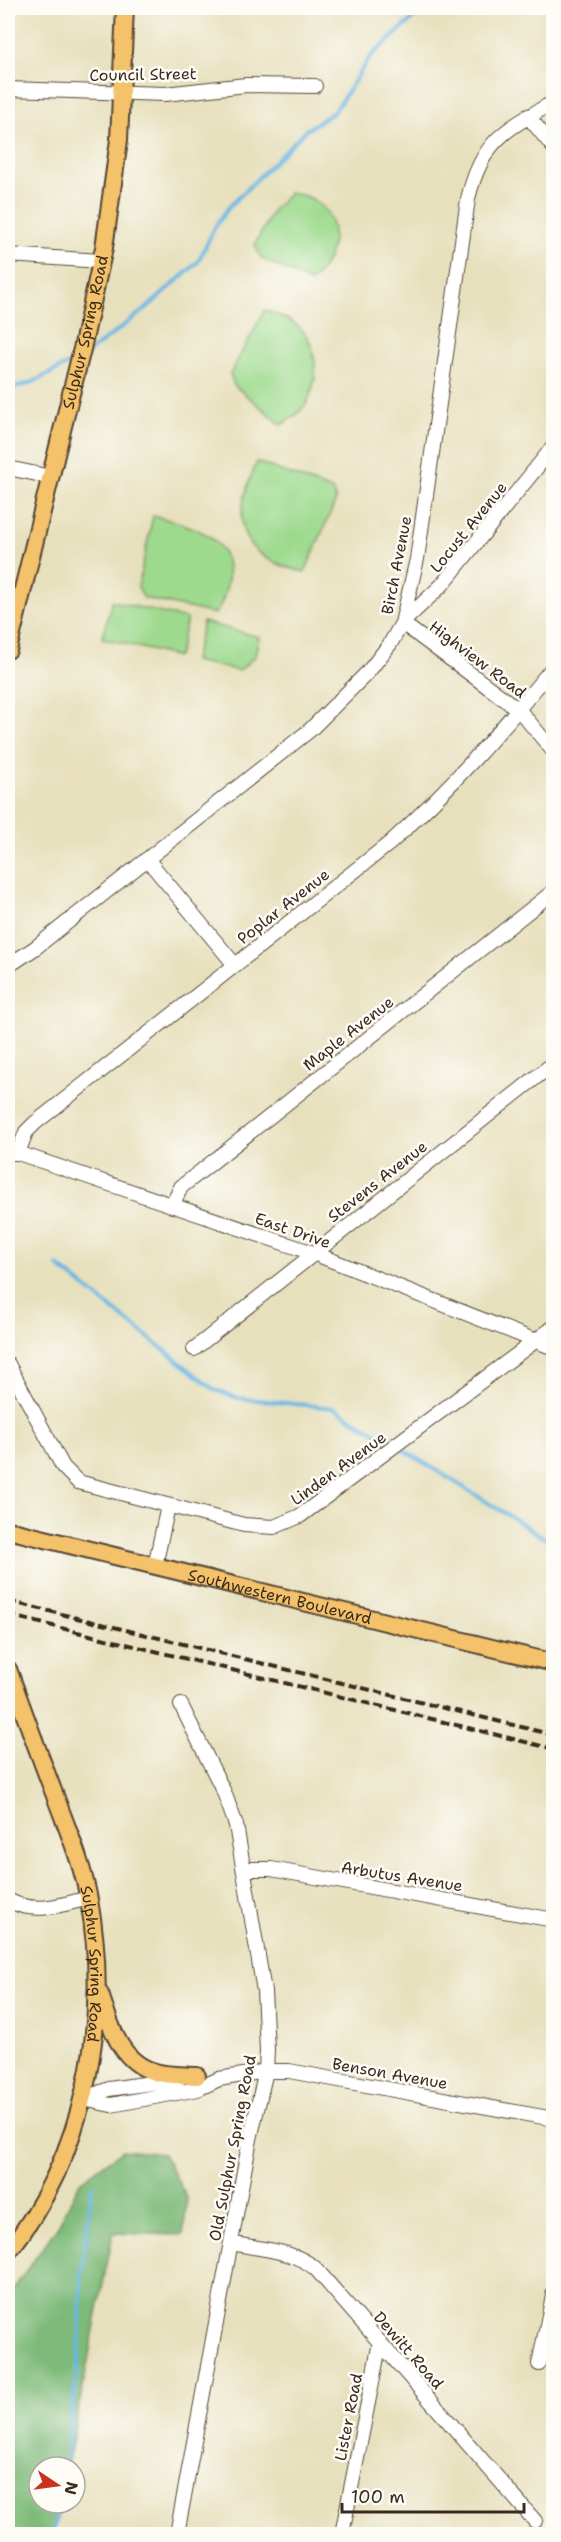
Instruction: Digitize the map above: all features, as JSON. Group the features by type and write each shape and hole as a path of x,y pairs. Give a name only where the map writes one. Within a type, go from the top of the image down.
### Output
{"main road":[{"name":"Sulphur Spring Road","path":"8,650 13,610 51,477 82,349 111,209 122,94 125,8"},
{"name":"Southwestern Boulevard","path":"8,1530 554,1663"},
{"name":"Sulphur Spring Road","path":"8,1669 70,1837 89,1898 96,1983 95,2020 83,2099 66,2150 52,2180 34,2213 8,2252"},
{"path":"96,1983 112,2032 128,2055 152,2072 197,2076"}],"street":[{"name":"Council Street","path":"8,89 122,94 187,93 265,84 315,86"},
{"name":"Birch Avenue","path":"8,966 35,948 310,730 344,698 390,644 402,622 417,559 468,198 473,178 491,144 508,129 554,102"},
{"path":"528,116 554,148"},
{"path":"8,255 101,261"},
{"name":"Locust Avenue","path":"402,622 442,585 554,446"},
{"path":"8,468 51,477"},
{"name":"Highview Road","path":"402,622 519,710 554,752"},
{"name":"Poplar Avenue","path":"11,1150 35,1123 390,843 475,761 554,666"},
{"path":"147,859 236,965"},
{"name":"Maple Avenue","path":"172,1206 181,1187 554,891"},
{"name":"Stevens Avenue","path":"194,1349 554,1063"},
{"name":"East Drive","path":"11,1150 313,1254 554,1348"},
{"name":"Linden Avenue","path":"168,1506 244,1525 273,1527 300,1516 554,1327"},
{"path":"8,1364 69,1475 78,1482 91,1487 168,1506 155,1566"},
{"name":"Old Sulphur Spring Road","path":"177,2535 250,2139 266,2071 267,2022 245,1869 232,1812 181,1705"},
{"name":"Arbutus Avenue","path":"245,1869 271,1869 554,1920"},
{"path":"8,1900 21,1906 38,1909 89,1898"},
{"name":"Benson Avenue","path":"83,2099 111,2105 198,2089 219,2079 266,2071 309,2074 554,2120"},
{"name":"Benson Avenue","path":"83,2099 109,2089 197,2076 219,2079"},
{"name":"Dewitt Road","path":"231,2243 292,2256 310,2264 535,2522"},
{"path":"539,2364 551,2315 554,2291"},
{"name":"Lister Road","path":"342,2535 380,2342"}],"green space":[{"path":"289,193 307,196 320,204 328,215 332,227 333,241 329,256 321,270 310,282 261,258 255,244 274,209"},
{"path":"265,310 299,327 310,342 313,351 314,380 307,402 298,413 282,425 234,385 230,374"},
{"path":"257,462 332,490 336,500 305,572 264,557 252,546 245,534 242,519 243,502"},
{"path":"153,516 180,523 205,534 223,552 228,564 228,579 224,598 215,614 144,598 138,587"},
{"path":"112,601 187,619 178,657 102,638"},
{"path":"203,622 259,637 255,656 239,671 194,661"},
{"path":"123,2150 163,2154 187,2198 183,2235 113,2233 69,2455 27,2455 27,2515 58,2515 54,2534 8,2534 8,2297 58,2226 80,2182"}],"waterway":[{"path":"88,353 148,307 198,262 216,225 229,207 306,130 334,112 371,56 416,16 432,8"},
{"path":"8,389 31,383 74,361"},
{"path":"58,1266 215,1390 238,1398 334,1408 393,1443"},
{"path":"399,1447 554,1544"},
{"path":"66,2455 79,2355 81,2278 92,2186"},
{"path":"53,2534 57,2515"}],"railway":[{"path":"8,1601 554,1735"},
{"path":"8,1615 554,1749"}]}
